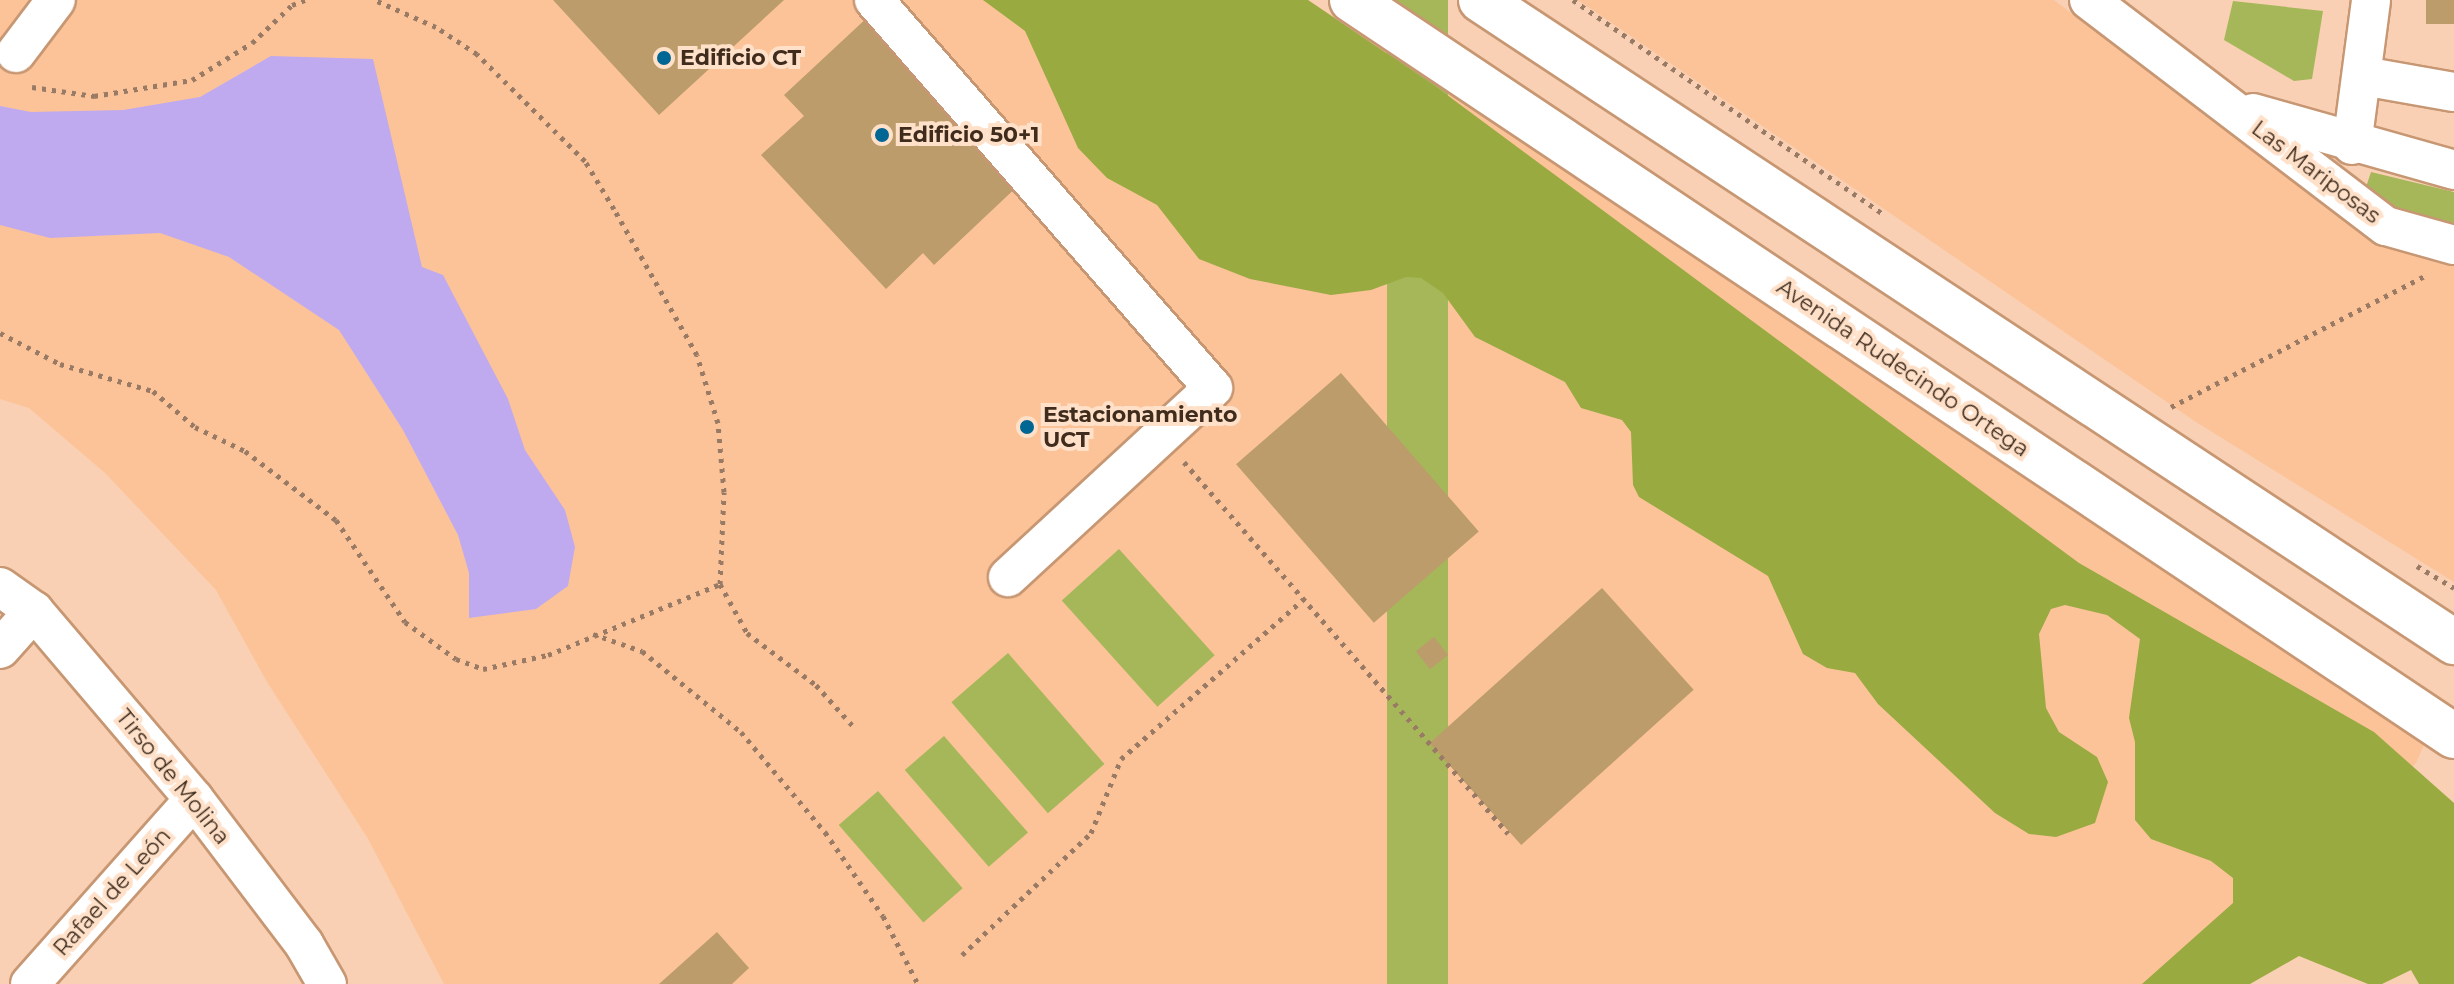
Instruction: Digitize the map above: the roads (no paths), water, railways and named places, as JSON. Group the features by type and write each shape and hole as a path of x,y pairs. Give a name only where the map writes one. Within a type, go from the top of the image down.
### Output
{"main road":[{"name":"Avenida Rudecindo Ortega","path":"1352,0 2454,736"},
{"path":"1481,0 2454,642"}],"street":[{"path":"20,69 56,0"},
{"path":"874,0 1213,388 1008,577"},
{"name":"Las Mariposas","path":"2089,0 2386,226 2447,257"},
{"path":"2352,145 2371,0"},
{"path":"2363,76 2454,92"},
{"name":"Las Mariposas","path":"2228,105 2352,145 2454,170"},
{"name":"Tirso de Molina","path":"0,587 34,611 194,799 304,944 327,984"},
{"path":"0,649 34,611"},
{"name":"Rafael de León","path":"30,984 194,799"}],"place":[{"name":"Edificio CT","path":"664,58"},
{"name":"Edificio 50+1","path":"882,135"},
{"name":"Estacionamiento UCT","path":"1027,427"}]}
